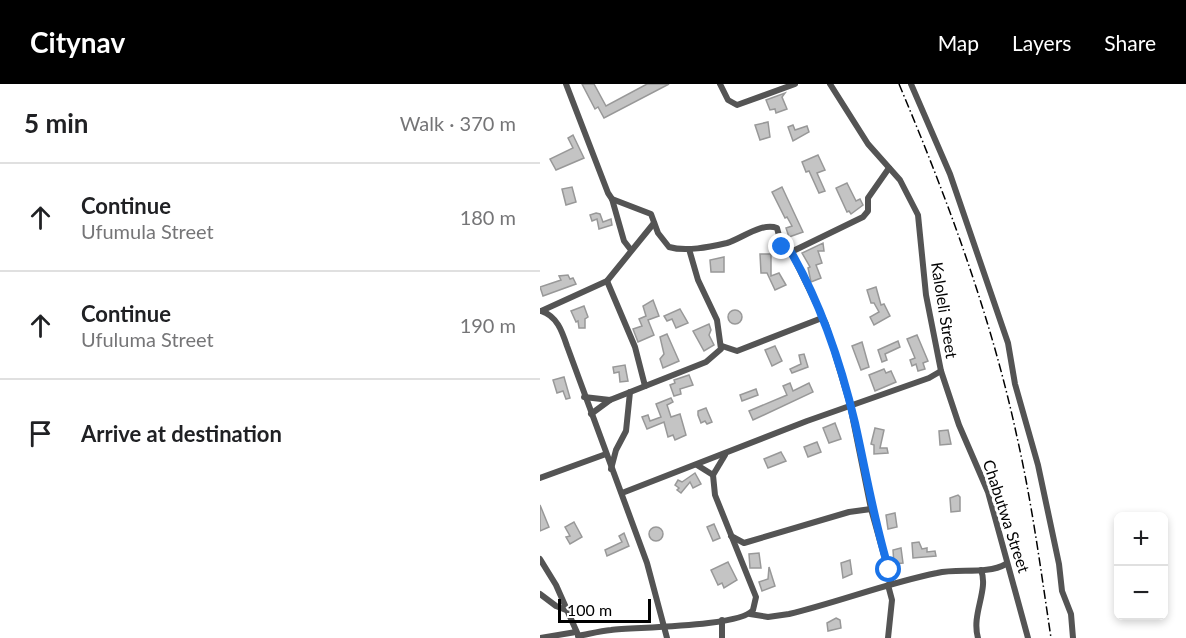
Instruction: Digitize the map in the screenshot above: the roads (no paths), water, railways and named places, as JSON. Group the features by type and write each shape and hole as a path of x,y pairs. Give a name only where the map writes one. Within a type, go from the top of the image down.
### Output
{"street":[{"path":"566,84 603,183 612,199 624,241 631,250"},
{"path":"720,84 728,100 737,105 795,84"},
{"name":"Kaloleli Street","path":"622,493 850,405 930,378 941,370 926,295 918,215 900,180 852,122 830,84"},
{"path":"911,84 950,174 1008,344 1015,384 1038,465 1059,564 1062,591 1071,614 1073,638"},
{"path":"791,252 863,217 868,211 868,198 889,168"},
{"path":"612,199 646,210 653,217 662,241 669,247 689,249 727,243 773,226 778,229 782,247 791,252 822,318 850,405 871,509 890,585 892,600 888,638"},
{"path":"540,311 607,281 654,223"},
{"path":"689,249 702,289 713,307 722,346"},
{"path":"607,281 635,347 645,386"},
{"path":"540,311 548,313 559,326 656,590 667,638"},
{"path":"722,346 737,351 822,318"},
{"path":"591,414 610,400 706,362 722,346"},
{"name":"Chabutwa Street","path":"941,370 959,425 988,492 1028,638"},
{"path":"611,470 616,450 626,431 630,392"},
{"path":"584,397 610,400"},
{"path":"540,478 606,454"},
{"path":"726,454 713,475 715,495 756,597 750,614"},
{"path":"697,465 713,475"},
{"path":"731,536 744,543 849,512 871,509"},
{"path":"738,556 744,543"},
{"path":"540,559 578,636"},
{"path":"540,638 664,627 750,614 768,617 789,614 940,572 981,570 1006,564"},
{"path":"978,638 976,616 983,580 981,570"},
{"path":"540,594 556,606 566,609"},
{"path":"722,620 722,638"}],"railway":[{"path":"899,84 951,214 994,347 1027,487 1051,638"}]}
